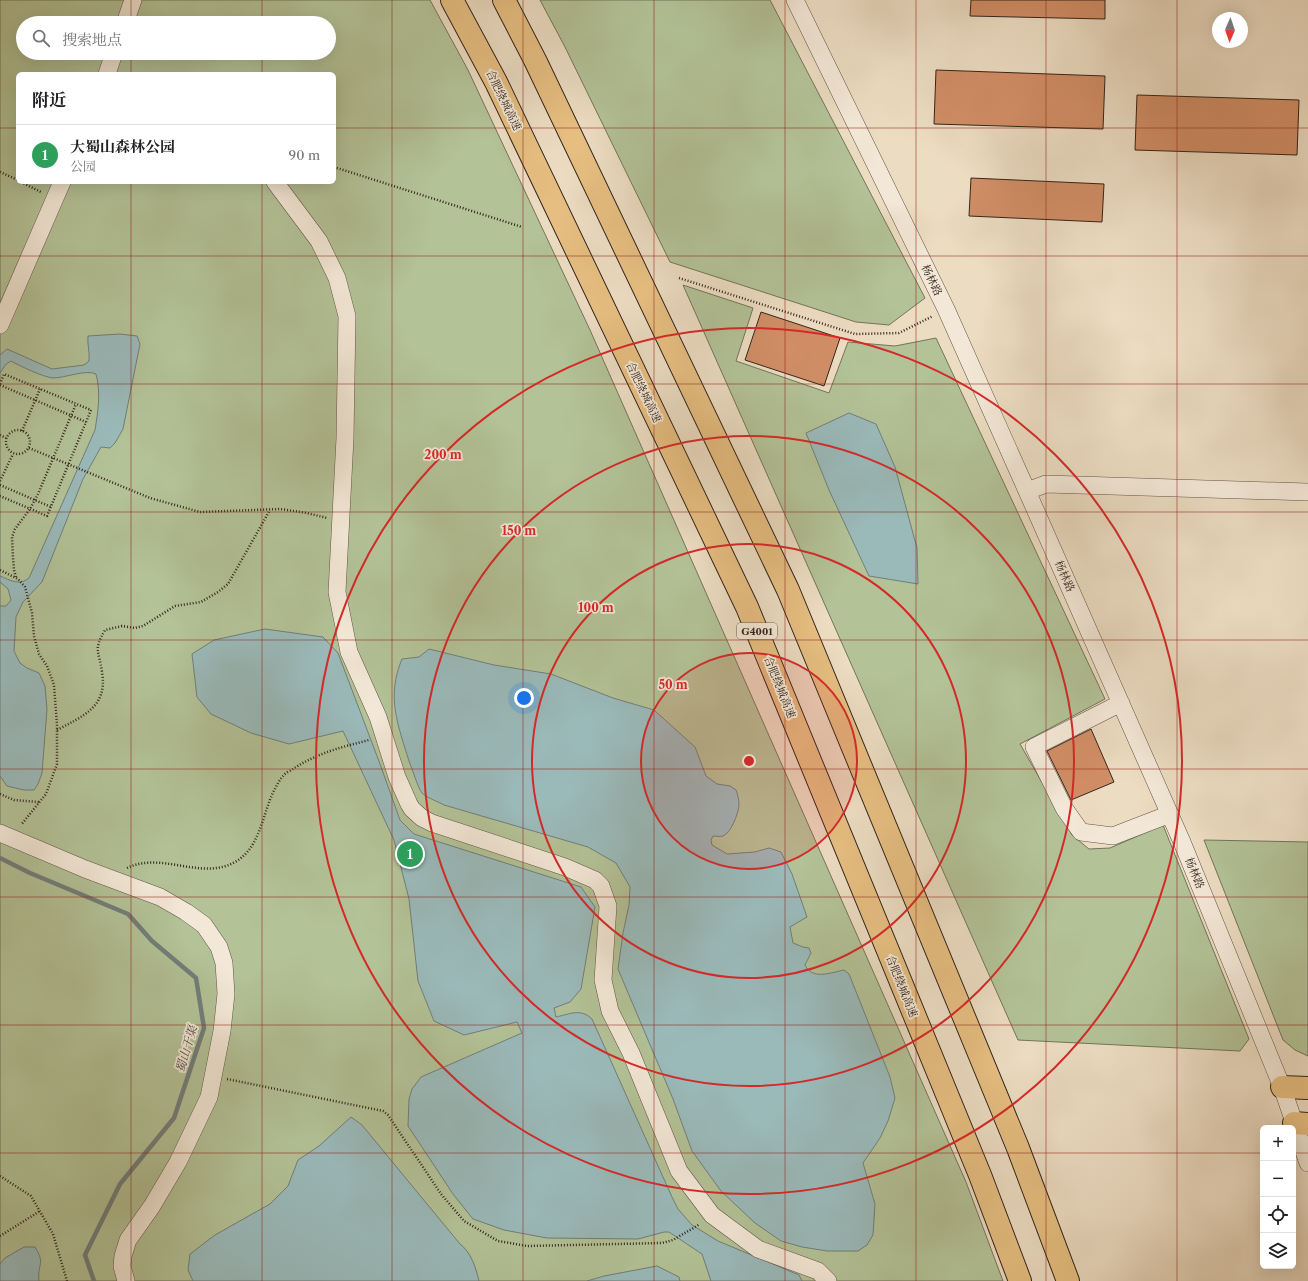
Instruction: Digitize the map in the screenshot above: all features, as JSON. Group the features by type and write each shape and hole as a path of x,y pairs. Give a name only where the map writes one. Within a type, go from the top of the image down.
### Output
{"main road":[{"name":"合肥绕城高速","path":"452,0 496,82 747,607 980,1175 1020,1281"},
{"path":"504,0 535,60 788,590 1018,1148 1068,1281"},
{"path":"1282,1087 1308,1088"}],"street":[{"path":"127,16 133,0"},
{"name":"杨林路","path":"795,0 946,309 1028,490 1170,814 1282,1087 1301,1123 1308,1163"},
{"path":"108,72 112,60"},
{"path":"0,325 61,184"},
{"path":"276,184 319,241 337,278 347,316 345,438 337,592 349,652 378,717 397,777 409,804 422,818 432,823 565,867 595,880 601,886 608,906 603,980 610,1010 631,1053 679,1171 712,1215 758,1248 818,1270 828,1281"},
{"path":"1028,490 1046,484 1308,492"},
{"path":"1121,703 1034,747 1064,808 1081,832 1113,836 1170,814"},
{"path":"5,835 109,878 160,897 186,912 204,925 219,947 224,963 226,994 222,1031 209,1097 178,1162 152,1206 128,1240 123,1256 122,1266 126,1281"}],"path":[{"path":"336,168 522,227"},
{"path":"0,172 16,179"},
{"path":"25,184 54,198"},
{"path":"680,278 855,334 899,333 946,309"},
{"path":"0,496 48,516 91,410 4,374 0,384 86,422"},
{"path":"22,431 40,389"},
{"path":"16,578 14,570 12,537 15,529 35,500 76,404"},
{"path":"14,430 22,431 28,436 30,444 29,448 23,454 13,454 6,447 6,438 10,432 14,430"},
{"path":"0,435 6,438"},
{"path":"29,448 150,498 200,512 280,509 307,513 341,522"},
{"path":"0,481 13,454"},
{"path":"0,485 51,507"},
{"path":"57,730 84,716 99,702 104,688 97,651 99,641 105,630 122,626 135,628 143,626 175,606 200,602 218,592 228,584 270,510"},
{"path":"0,570 20,580 25,587 31,609 34,636 39,654 47,666 54,685 57,730 57,764 46,794 5,835"},
{"path":"109,878 133,866 150,862 164,862 191,868 218,868 235,862 249,850 261,828 272,794 282,776 302,763 328,751 356,743"},
{"path":"0,794 14,800 39,802"},
{"path":"214,1076 383,1111 388,1115 441,1194 464,1221 498,1241 527,1246 662,1243 673,1240 688,1232 712,1215"},
{"path":"0,1176 32,1196 53,1234 67,1281"},
{"path":"0,1236 40,1211"}],"green space":[{"path":"0,0 430,0 468,70 590,330 966,1182 1003,1281 0,1281"},
{"path":"540,0 770,0 925,298 889,325 856,322 670,262 565,47"},
{"path":"683,285 753,308 736,361 829,393 848,342 895,346 936,338 1105,699 1020,744 1072,835 1089,849 1110,848 1163,825 1249,1039 1240,1051 1018,1040"},
{"path":"1204,840 1308,842 1308,1056 1295,1050 1283,1040"}],"water":[{"path":"120,334 137,336 140,344 123,429 115,443 110,448 101,447 83,479 42,582 23,602 16,617 14,651 20,663 39,673 45,686 47,709 42,773 34,790 24,790 7,786 0,776 0,606 6,606 11,600 8,589 0,582 0,576 18,582 22,582 29,578 95,430 99,395 96,374 81,373 53,378 38,374 11,361 6,364 0,373 0,355 7,349 52,369 84,365 89,361 88,336"},
{"path":"849,413 876,424 895,467 917,548 918,584 869,576 829,490 806,433"},
{"path":"265,629 323,637 338,653 400,820 414,834 581,887 595,907 581,989 570,1002 554,1008 556,1017 571,1013 579,1013 592,1019 672,1197 678,1209 692,1225 718,1241 799,1275 802,1281 711,1281 702,1254 669,1232 638,1239 547,1238 504,1230 473,1219 453,1194 408,1126 409,1099 412,1089 421,1077 522,1033 517,1022 464,1035 434,1021 418,981 409,899 394,840 343,731 289,744 251,733 211,714 197,697 192,654 214,640"},
{"path":"429,649 494,665 551,674 613,698 654,710 695,747 706,776 717,784 730,786 736,790 739,806 734,823 726,834 722,836 713,836 711,840 712,845 727,854 755,852 769,848 781,852 792,874 807,917 790,927 793,943 809,948 811,953 805,965 812,973 827,974 844,970 849,974 890,1077 895,1098 888,1121 880,1138 863,1163 875,1204 873,1235 867,1245 858,1251 827,1251 802,1247 781,1241 755,1223 721,1191 692,1151 673,1099 618,969 629,905 630,887 616,863 588,847 444,805 422,793 409,761 401,735 395,711 394,698 397,673 402,659 419,657"},
{"path":"351,1117 362,1125 464,1247 475,1266 479,1281 193,1281 188,1270 190,1254 215,1235 270,1204 288,1186 298,1160 319,1146"},
{"path":"24,1247 35,1247 40,1257 39,1281 0,1281 0,1264 5,1258"},
{"path":"657,1266 679,1277 680,1281 587,1281 604,1276"}],"building":[{"path":"971,0 1105,0 1105,19 970,16"},
{"path":"936,70 1105,76 1103,129 934,124"},
{"path":"1137,95 1299,100 1297,155 1135,150"},
{"path":"971,178 1104,184 1102,222 969,216"},
{"path":"761,312 840,338 824,386 745,360"},
{"path":"1091,729 1114,782 1071,800 1047,751"}],"waterway":[{"name":"蜀山干渠","path":"0,858 30,873 128,914 152,941 196,978 204,1028 174,1118 120,1184 85,1255 94,1281"}],"place":[{"name":"大蜀山森林公园","path":"410,854"}]}
